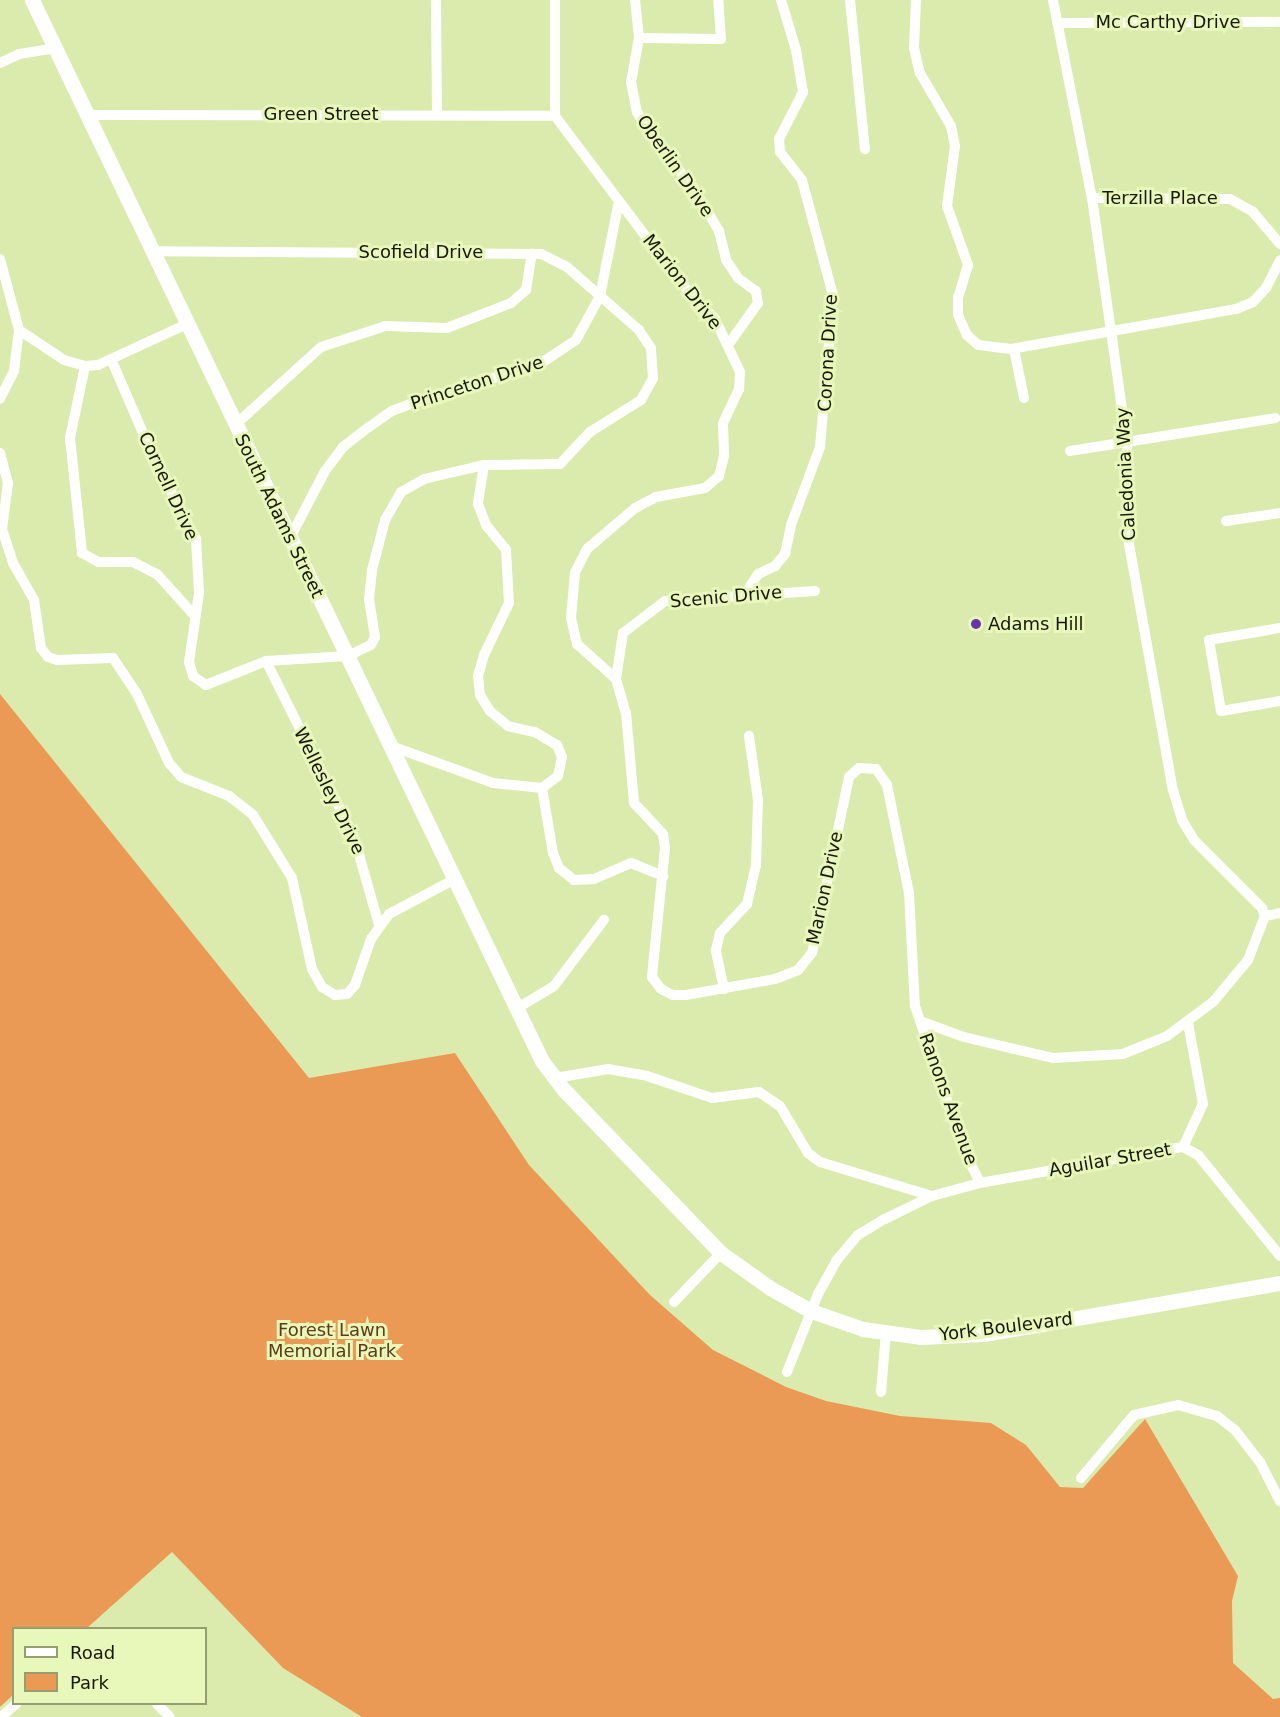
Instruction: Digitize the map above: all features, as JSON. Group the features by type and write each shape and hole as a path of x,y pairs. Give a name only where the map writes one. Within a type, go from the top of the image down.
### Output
{"street":[{"name":"South Adams Street","path":"32,0 527,1032"},
{"path":"436,0 437,114"},
{"path":"555,0 555,116"},
{"name":"Oberlin Drive","path":"635,0 639,38 631,82 637,112 650,135 693,187 720,231 726,260 738,278 756,291 758,303 728,345"},
{"path":"639,38 722,39 718,0"},
{"name":"Corona Drive","path":"745,594 758,574 775,566 785,554 790,525 820,447 833,295 802,180 780,152 779,139 803,92 796,50 781,0"},
{"path":"850,0 865,149"},
{"path":"916,0 914,48 920,73 951,126 955,146 947,206 968,265 958,297 958,315 967,335 978,345 990,350 1014,348 1236,309 1253,302 1266,288 1280,260"},
{"name":"Caledonia Way","path":"1053,0 1092,198 1112,330 1127,444 1129,544 1151,676 1182,820 1194,840 1262,908 1265,916"},
{"name":"Mc Carthy Drive","path":"1057,23 1280,22"},
{"path":"0,63 19,54 56,48"},
{"name":"Green Street","path":"86,115 555,116"},
{"name":"Marion Drive","path":"555,116 680,282 715,319 740,372 739,389 723,424 724,456 719,476 705,488 656,497 635,508 587,549 575,573 571,618 577,644 616,679 626,713 634,804 663,834 663,876 652,976 661,989 673,995 724,989 775,979 798,970 812,953 849,777 859,768 876,769"},
{"name":"Terzilla Place","path":"1092,198 1230,199 1253,212 1280,244"},
{"name":"Princeton Drive","path":"290,538 325,471 343,447 392,411 554,358 576,340 600,296 619,201"},
{"name":"Scofield Drive","path":"154,251 532,253 560,263 639,330 651,348 654,368 648,392 590,432 566,461 548,466 484,465"},
{"path":"235,425 321,347 386,326 447,328 511,303 526,290 532,253"},
{"path":"0,259 19,330 14,371 0,399"},
{"path":"19,330 64,360 85,366 111,359 187,324"},
{"path":"1014,348 1024,398"},
{"name":"Cornell Drive","path":"111,359 156,463 196,539 199,593 189,662 193,676 206,684 266,661"},
{"path":"85,366 69,438 82,553 98,562 133,562 158,574 195,616"},
{"path":"1070,451 1127,444 1275,418"},
{"path":"0,453 8,483 3,529 7,549 29,586 42,648 48,657 67,660 113,658 136,694 169,764 181,777 229,796 253,815 292,878 312,969 322,987 335,995 347,994 379,924 406,903 455,879"},
{"path":"266,661 348,656 371,645 375,637 369,583 392,503 411,484 484,465 478,504 486,525 506,550 509,603 484,655 478,676 480,695 490,711 508,726 535,732 557,746 562,757 558,776 542,788 493,783 391,746"},
{"path":"1226,521 1280,513"},
{"name":"Scenic Drive","path":"616,679 622,633 640,616 665,601 815,591"},
{"path":"1280,628 1209,640 1221,711 1280,701"},
{"name":"Wellesley Drive","path":"266,661 354,837 379,924"},
{"path":"724,989 717,950 720,933 747,904 756,866 758,800 749,736"},
{"name":"Ranons Avenue","path":"787,1372 811,1311 836,1261 858,1235 932,1196 980,1183 964,1151 921,1021 911,975 909,893 887,785 876,769"},
{"path":"542,788 552,853 565,875 574,880 594,879 631,863 663,876"},
{"path":"921,1021 1018,1051 1082,1059 1123,1054 1188,1023 1236,977 1248,960 1265,916 1280,913"},
{"path":"516,1009 554,986 604,920"},
{"name":"Aguilar Street","path":"980,1183 1183,1147 1203,1104 1188,1023"},
{"name":"York Boulevard","path":"527,1032 555,1078 721,1253 770,1288 811,1311 886,1334 942,1337 984,1334 1280,1283"},
{"path":"555,1078 608,1069 647,1076 711,1098 759,1092 780,1106 808,1152 820,1162 932,1196"},
{"path":"1183,1147 1198,1155 1280,1256"},
{"path":"674,1302 721,1253"},
{"path":"881,1392 886,1334"},
{"path":"1082,1478 1134,1415 1178,1405 1217,1416 1235,1430 1260,1462 1280,1501"},
{"path":"1,1717 15,1705"},
{"path":"158,1705 170,1717"}],"green space":[{"name":"Forest Lawn Memorial Park","path":"0,694 309,1078 455,1053 529,1165 650,1295 713,1350 786,1387 826,1401 900,1416 991,1423 1026,1445 1060,1487 1083,1488 1145,1419 1238,1576 1232,1601 1233,1663 1273,1699 1280,1698 1280,1717 362,1717 283,1668 172,1552 88,1627 12,1627 12,1696 0,1707"}],"place":[{"name":"Adams Hill","path":"976,624"}]}
